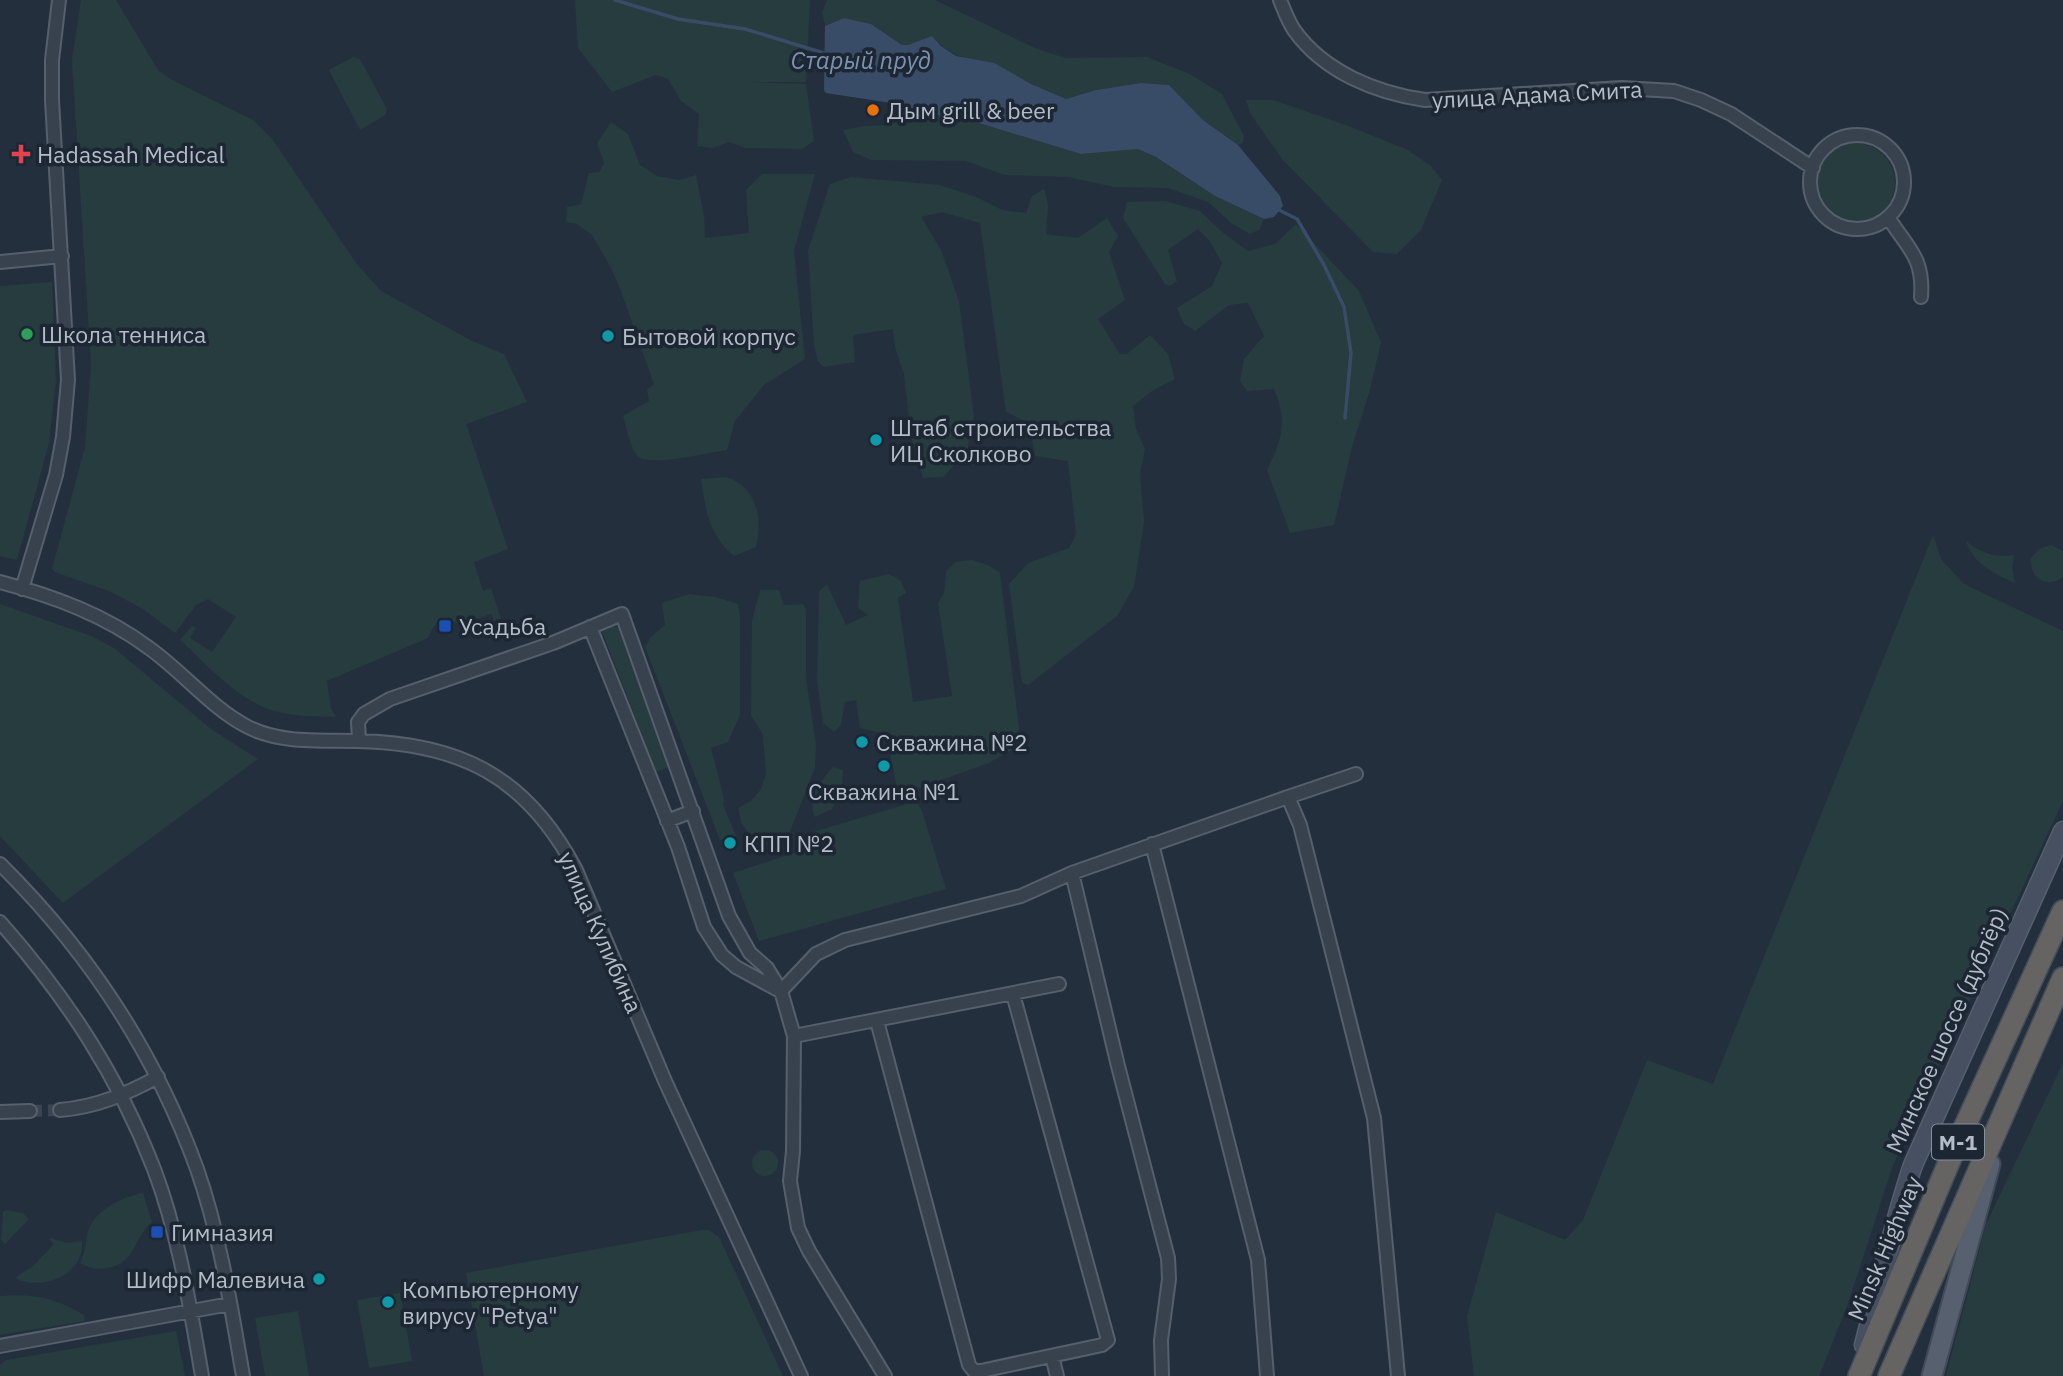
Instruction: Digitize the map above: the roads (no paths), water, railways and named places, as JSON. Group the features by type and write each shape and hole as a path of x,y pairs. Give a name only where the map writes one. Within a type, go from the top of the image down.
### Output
{"highway":[{"name":"Minsk Highway","path":"1857,1376 1955,1148 2063,911"},
{"name":"М-1","path":"1889,1376 2063,978"}],"main road":[{"name":"Минское шоссе (дублёр)","path":"1857,1376 1896,1216 1913,1165 2063,831"},
{"path":"1932,1376 1961,1278 1975,1211 2019,1074"}],"street":[{"path":"22,589 56,475 65,417 68,347 52,100 52,60 59,0"},
{"name":"улица Адама Смита","path":"1280,0 1292,27 1314,52 1368,86 1395,95 1425,100 1659,88 1701,100 1731,114 1812,168"},
{"path":"1857,135 1870,136 1883,142 1894,152 1901,164 1903,192 1898,206 1888,217 1864,228 1851,228 1826,217 1812,195 1811,181 1812,168 1823,150 1843,137 1857,135"},
{"path":"1888,217 1920,266 1921,298"},
{"path":"0,262 62,256"},
{"name":"улица Кулибина","path":"0,582 103,618 151,648 214,703 247,727 303,740 359,741 415,746 444,752 468,761 509,785 545,821 561,842 576,870 665,1081 801,1376"},
{"path":"359,741 358,722 364,714 390,699 553,643 622,614 729,916 750,953 767,968 781,991 794,1036 793,1151 790,1181 798,1228 809,1251 886,1376"},
{"path":"590,627 685,868 704,928 722,956 736,967 781,991"},
{"path":"781,991 816,954 845,940 1021,896 1072,873 1356,774"},
{"path":"1289,797 1300,825 1374,1118 1398,1376"},
{"path":"667,821 693,811"},
{"path":"1152,844 1258,1260 1267,1376"},
{"path":"685,868 709,858"},
{"path":"0,864 30,894 87,962 121,1012 158,1077 198,1171 212,1220 243,1376"},
{"path":"1072,873 1168,1258 1169,1279 1161,1340 1162,1376"},
{"path":"0,922 63,998 101,1056 154,1169 174,1235 202,1376"},
{"path":"794,1036 1059,984"},
{"path":"877,1021 969,1365 974,1371 981,1371 1102,1345 1108,1340 1013,994"},
{"path":"60,1110 88,1107 121,1096 158,1077"},
{"path":"0,1112 30,1111"},
{"path":"0,1346 230,1304"},
{"path":"1052,1356 1057,1376"}],"water":[{"name":"Старый пруд","path":"844,18 871,24 902,45 932,36 956,56 994,63 1031,84 1066,99 1096,90 1141,83 1169,85 1203,120 1238,145 1280,196 1283,206 1274,217 1264,219 1215,196 1156,157 1138,149 1081,154 959,117 931,115 885,102 826,93 825,26"}],"waterway":[{"path":"615,0 678,19 745,29 827,54"},
{"path":"1275,208 1297,219 1324,265 1344,307 1351,353 1345,418"}],"tunnel":[{"path":"30,1111 60,1110"}],"place":[{"name":"Дым grill & beer","path":"873,110"},
{"name":"Hadassah Medical","path":"21,154"},
{"name":"Школа тенниса","path":"27,334"},
{"name":"Бытовой корпус","path":"608,336"},
{"name":"Штаб строительства ИЦ Сколково","path":"876,440"},
{"name":"Усадьба","path":"445,626"},
{"name":"Скважина №2","path":"862,742"},
{"name":"Скважина №1","path":"884,766"},
{"name":"КПП №2","path":"730,843"},
{"name":"Гимназия","path":"157,1232"},
{"name":"Шифр Малевича","path":"319,1279"},
{"name":"Компьютерному вирусу \"Petya\"","path":"388,1302"}]}
